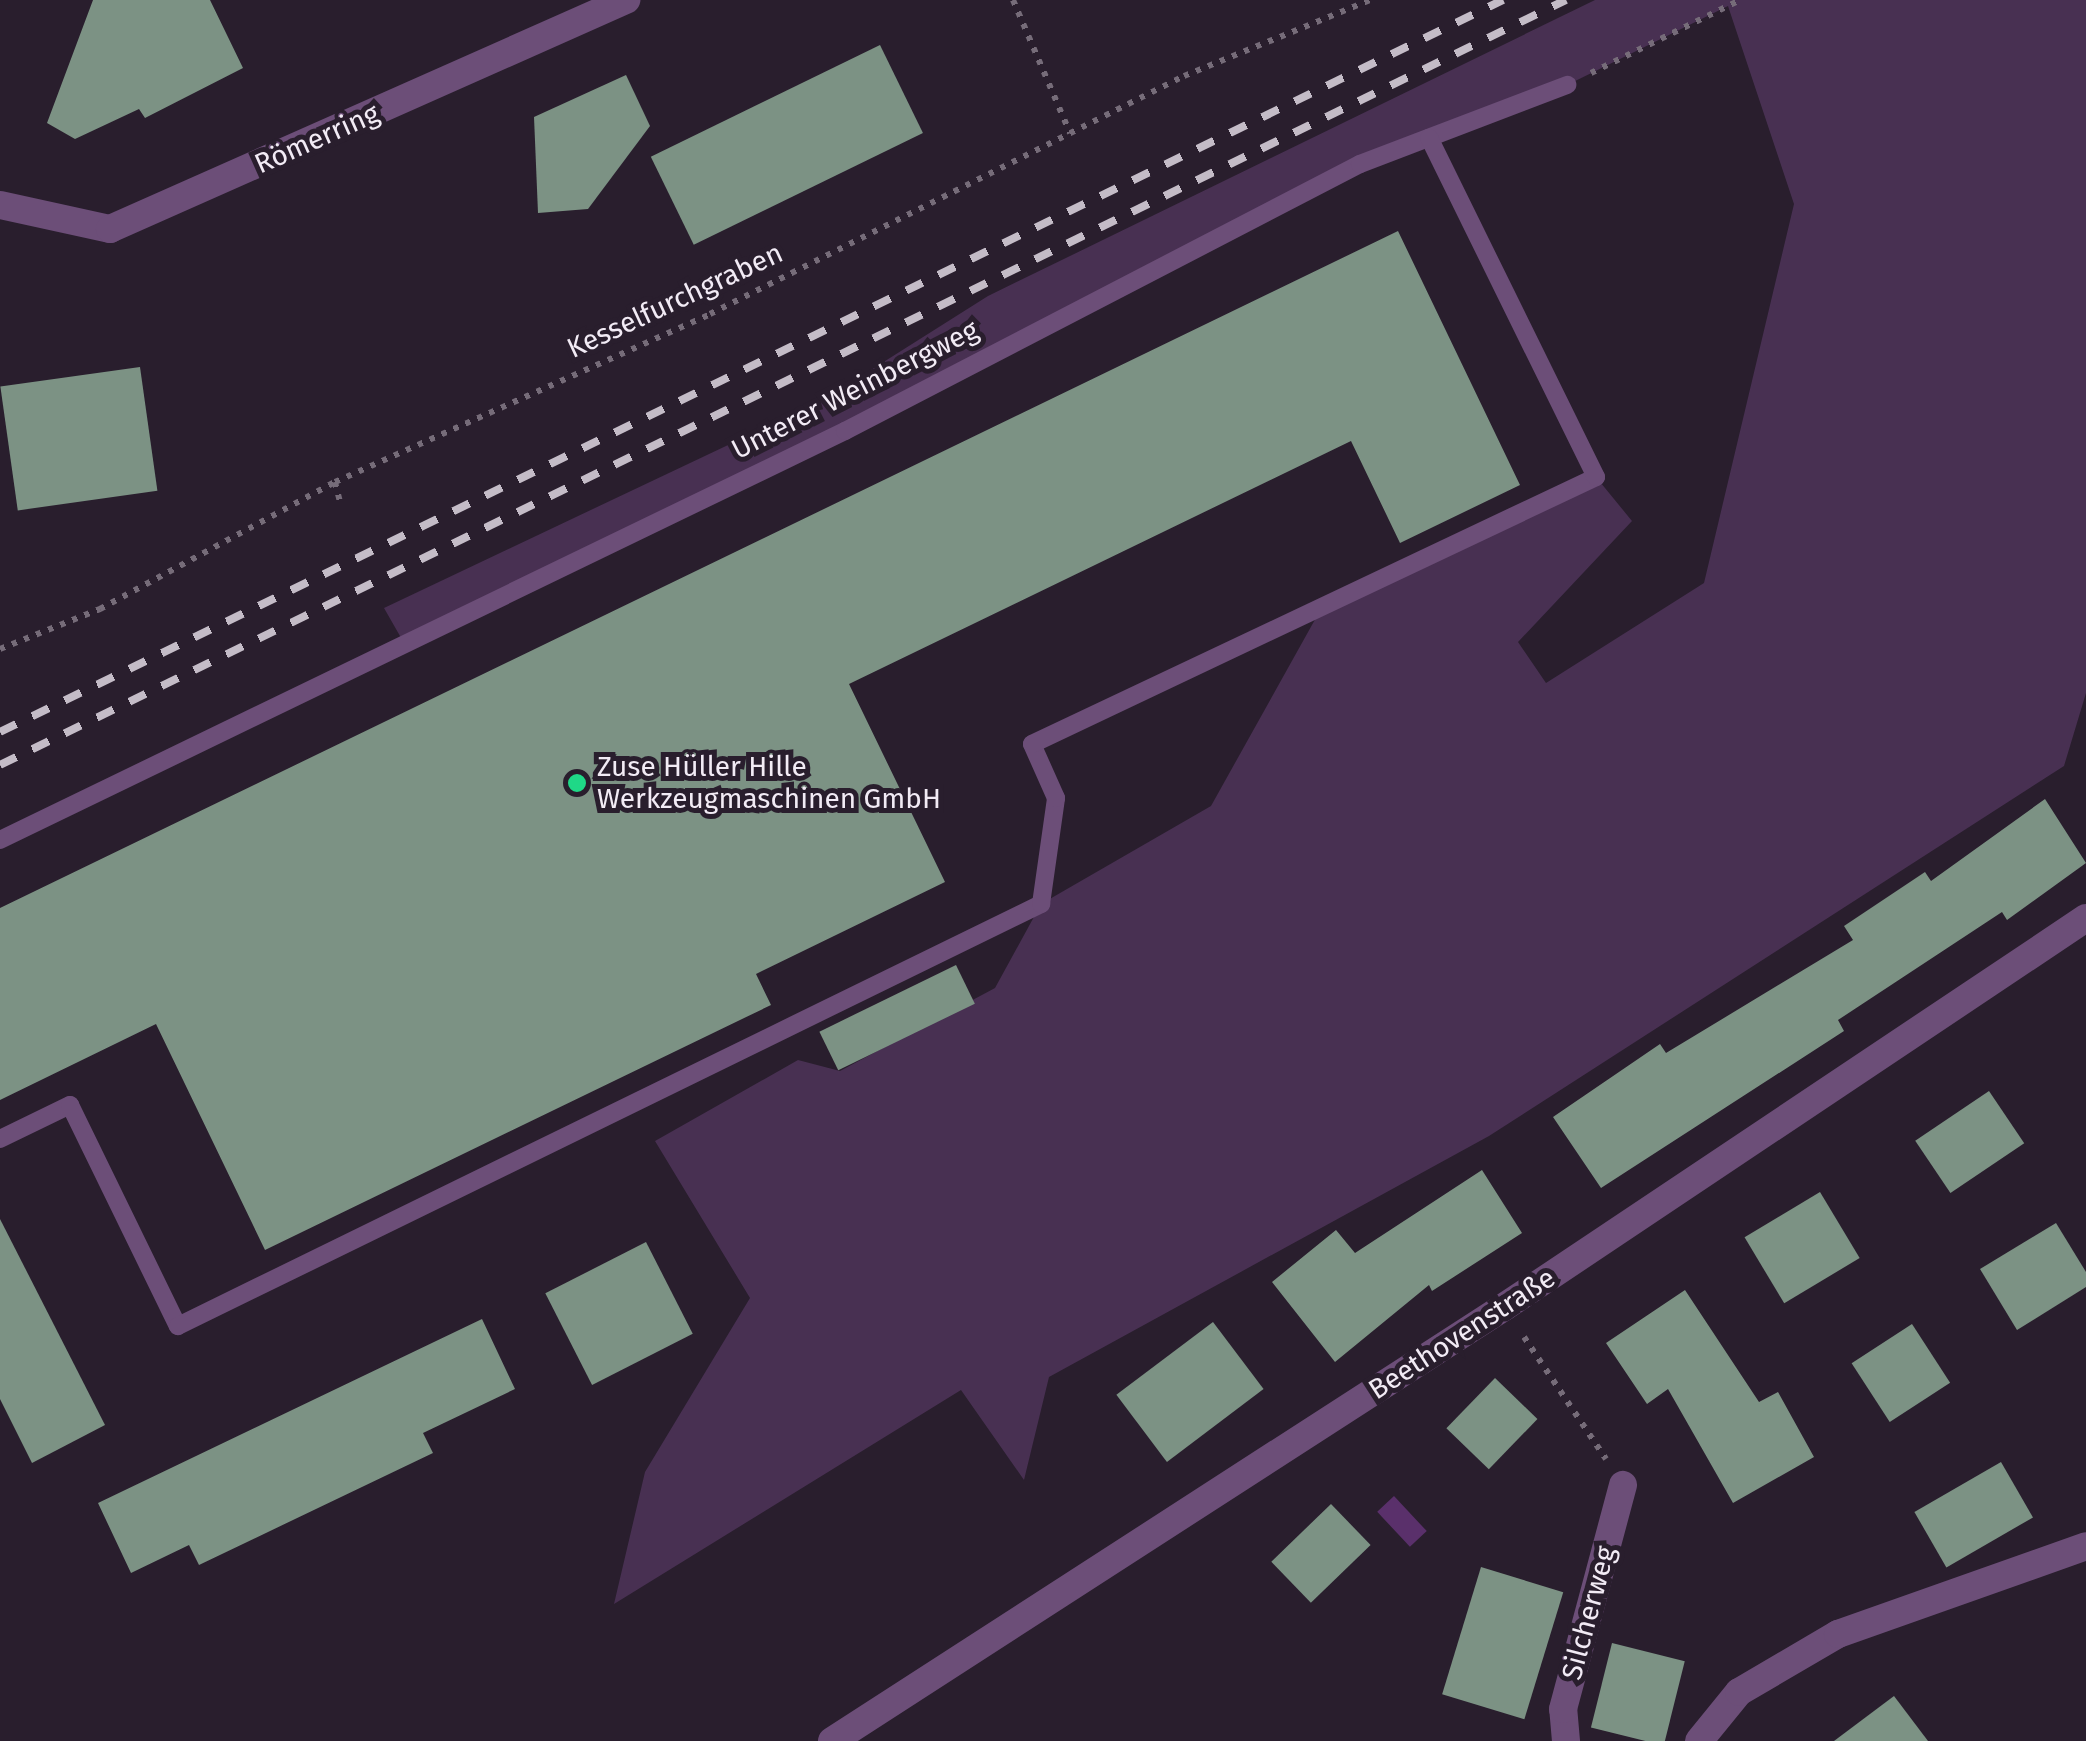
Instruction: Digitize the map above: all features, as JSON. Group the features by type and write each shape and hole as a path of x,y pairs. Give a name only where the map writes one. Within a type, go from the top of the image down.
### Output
{"street":[{"name":"Römerring","path":"0,205 110,229 626,0"},
{"name":"Beethovenstraße","path":"832,1741 1504,1308 2086,918"},
{"name":"Silcherweg","path":"1566,1741 1562,1710 1623,1485"},
{"path":"1699,1741 1739,1692 1838,1634 2086,1546"}],"lane":[{"name":"Unterer Weinbergweg","path":"0,840 845,431 1360,164 1567,85"},
{"path":"0,1139 70,1105 178,1326 1041,904 1056,798 1032,744 1596,477 1429,138"}],"path":[{"path":"1013,0 1070,132"},
{"name":"Kesselfurchgraben","path":"0,649 100,609 335,482 710,314 1070,132 1370,0"},
{"path":"1567,85 1740,0"},
{"path":"335,482 340,502"},
{"path":"1504,1308 1623,1485"}],"shaded area":[{"path":"1595,0 2086,0 2086,693 2064,766 1489,1136 1049,1377 1024,1480 961,1390 614,1604 645,1472 750,1298 655,1141 798,1060 840,1071 995,988 1041,904 1211,806 1322,607 1596,477 1632,521 1518,642 1546,683 1704,583 1794,204 1728,6 1567,85 1360,164 404,643 384,608 825,399 988,296"},
{"path":"1394,1496 1427,1531 1410,1547 1377,1512"}],"building":[{"path":"93,0 210,0 243,68 145,118 139,109 75,139 47,123"},
{"path":"880,45 923,133 694,245 651,157"},
{"path":"626,75 650,126 588,209 538,213 534,117"},
{"name":"Zuse Hüller Hille Werkzeugmaschinen GmbH","path":"1398,231 1520,485 1400,543 1351,441 849,684 945,882 756,974 771,1005 265,1250 156,1024 0,1100 0,908"},
{"path":"140,367 157,491 18,510 0,387"},
{"path":"2045,799 2086,863 2007,920 2002,912 1838,1020 1844,1031 1601,1188 1553,1117 1660,1044 1666,1053 1853,940 1844,926 1925,872 1931,881"},
{"path":"956,965 975,1004 838,1070 819,1032"},
{"path":"1989,1091 2024,1143 1950,1193 1915,1141"},
{"path":"1482,1170 1522,1233 1432,1291 1429,1285 1335,1362 1272,1282 1336,1230 1355,1253"},
{"path":"1820,1192 1860,1258 1784,1303 1745,1237"},
{"path":"0,1219 105,1425 32,1463 0,1399"},
{"path":"2056,1223 2086,1272 2086,1287 2017,1330 1980,1269"},
{"path":"646,1242 693,1334 592,1385 545,1293"},
{"path":"1685,1290 1759,1402 1778,1392 1814,1457 1733,1503 1668,1389 1647,1404 1606,1343"},
{"path":"482,1319 515,1389 423,1433 433,1453 199,1565 189,1545 131,1573 98,1503"},
{"path":"1213,1322 1264,1389 1167,1462 1116,1395"},
{"path":"1912,1324 1950,1383 1890,1422 1852,1363"},
{"path":"1495,1378 1537,1419 1489,1469 1446,1428"},
{"path":"2001,1462 2033,1517 1946,1567 1914,1512"},
{"path":"1331,1504 1371,1545 1311,1603 1271,1562"},
{"path":"1481,1567 1563,1592 1524,1719 1442,1694"},
{"path":"1612,1643 1685,1661 1665,1741 1645,1741 1591,1727"},
{"path":"1894,1696 1928,1741 1834,1741"}],"railway":[{"path":"0,732 1503,0"},
{"path":"0,765 1566,0"}],"place":[{"name":"Zuse Hüller Hille Werkzeugmaschinen GmbH","path":"577,783"}]}
